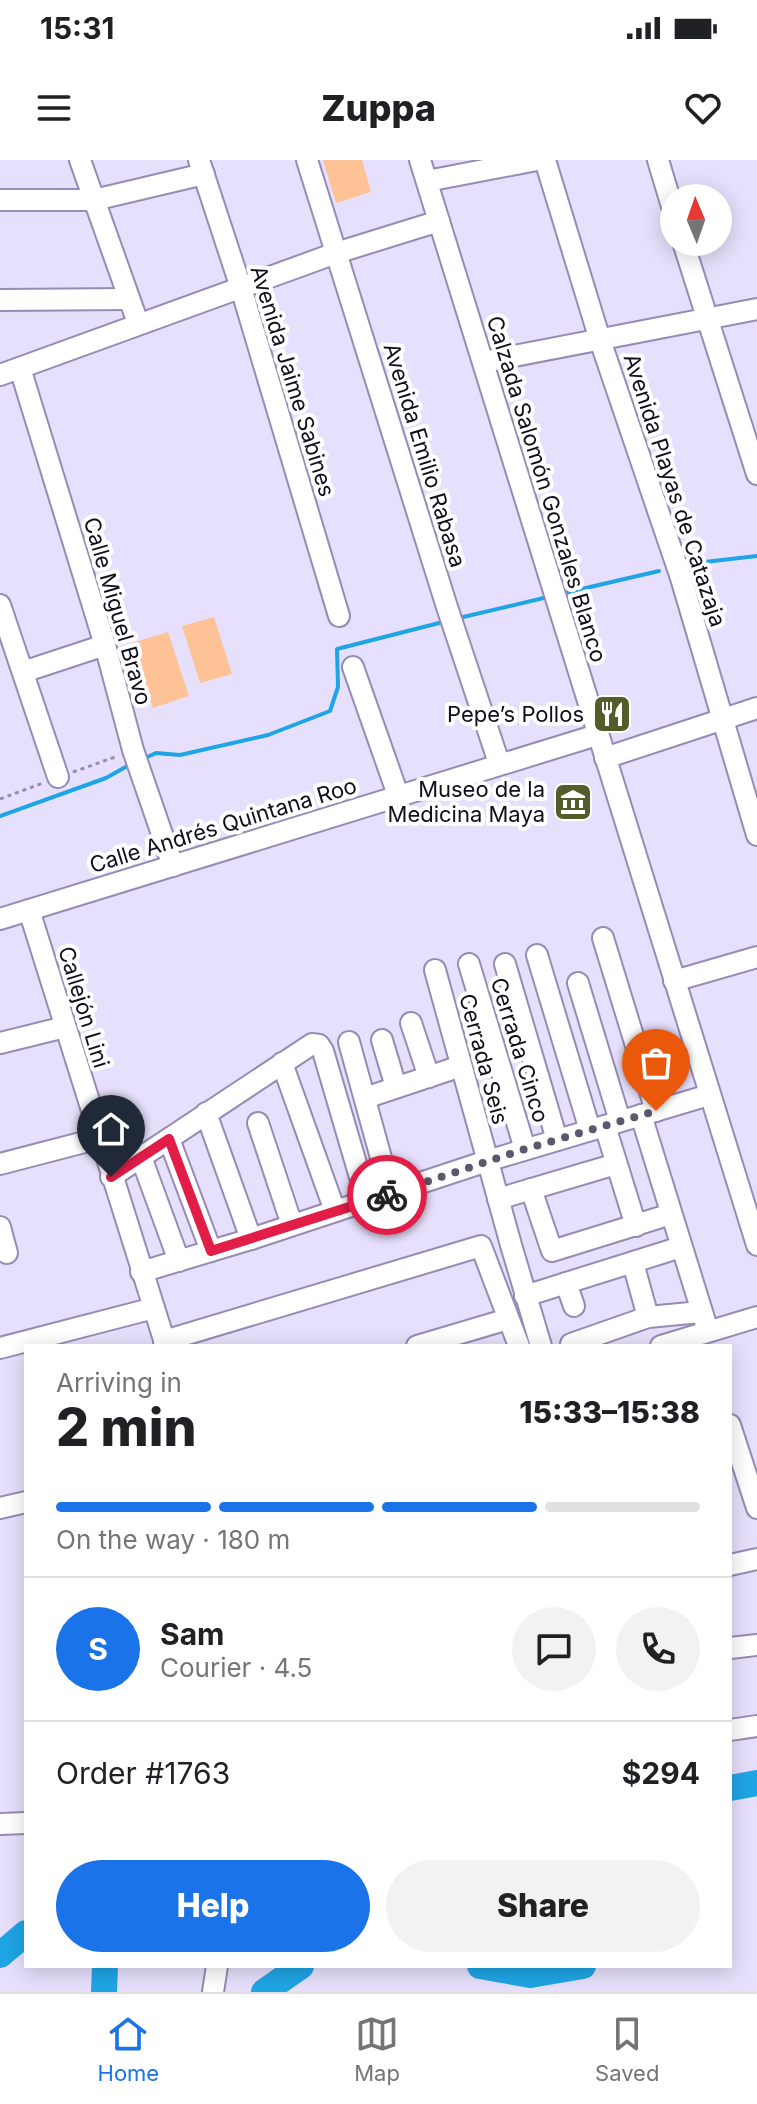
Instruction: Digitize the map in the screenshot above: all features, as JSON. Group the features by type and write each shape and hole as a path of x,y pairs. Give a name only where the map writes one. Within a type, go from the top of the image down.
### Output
{"street":[{"path":"80,160 138,323"},
{"name":"Avenida Emilio Rabasa","path":"307,160 499,763"},
{"name":"Calzada Salomón Gonzales Blanco","path":"420,160 709,1095 751,1206 757,1245"},
{"path":"427,181 537,160"},
{"name":"Avenida Playas de Catazaja","path":"545,160 600,340 681,578 757,835"},
{"path":"658,160 665,184"},
{"path":"0,200 94,200 202,167"},
{"name":"Avenida Jaime Sabines","path":"202,167 339,616"},
{"path":"0,375 336,253 439,221"},
{"path":"687,256 757,474"},
{"path":"0,300 129,299"},
{"path":"483,362 757,309"},
{"name":"Calle Miguel Bravo","path":"20,368 105,645 133,750 173,866"},
{"path":"0,605 58,777"},
{"path":"23,672 105,645"},
{"path":"353,667 398,795"},
{"path":"605,758 757,708"},
{"name":"Calle Andrés Quintana Roo","path":"0,919 597,735"},
{"name":"Callejón Lini","path":"29,910 165,1344"},
{"path":"603,938 671,1214 704,1322"},
{"path":"537,955 605,1126"},
{"path":"674,981 757,957"},
{"name":"Cerrada Cinco","path":"469,964 525,1149"},
{"path":"505,964 557,1140"},
{"name":"Cerrada Seis","path":"435,970 540,1344"},
{"path":"578,983 605,1126 636,1226"},
{"path":"411,1023 429,1077"},
{"path":"0,1043 65,1027"},
{"path":"382,1040 396,1087"},
{"path":"349,1042 391,1194"},
{"path":"111,1177 312,1044 319,1045 323,1051 367,1201"},
{"path":"282,1063 335,1211"},
{"path":"365,1098 461,1066"},
{"path":"141,1272 525,1149 709,1095"},
{"path":"206,1113 251,1239"},
{"path":"258,1123 292,1225"},
{"path":"0,1164 100,1138"},
{"path":"169,1139 211,1251"},
{"path":"141,1157 179,1261"},
{"path":"498,1199 616,1164"},
{"path":"531,1189 552,1251 671,1214"},
{"path":"0,1227 7,1253"},
{"path":"165,1344 481,1246 518,1344"},
{"path":"525,1296 681,1247"},
{"path":"633,1263 648,1317"},
{"path":"566,1283 574,1306"},
{"path":"0,1348 154,1308"},
{"path":"571,1344 648,1317 704,1322 757,1317"},
{"path":"424,1344 508,1319"},
{"path":"665,1344 704,1322"},
{"path":"732,1437 739,1481 757,1508"},
{"path":"0,1508 24,1502"},
{"path":"732,1565 757,1559"},
{"path":"732,1648 757,1645"},
{"path":"732,1730 757,1726"},
{"path":"0,1824 24,1823"},
{"path":"213,1992 217,1968"}],"shaded area":[{"path":"323,160 362,160 371,192 336,203"},
{"path":"214,617 232,674 200,683 182,626"},
{"path":"168,632 189,696 153,708 132,643"}],"waterway":[{"path":"696,563 757,556"},
{"path":"560,594 659,571"},
{"path":"459,618 548,597"},
{"path":"143,759 156,753 180,755 268,735 330,711 338,687 337,649 447,621"},
{"path":"0,816 106,778 131,764"},
{"path":"732,1788 757,1783"},
{"path":"0,1955 24,1935"},
{"path":"104,1992 105,1968"},
{"path":"264,1992 298,1968"},
{"path":"491,1968 530,1975 571,1968"}],"way so far":[{"path":"387,1195 525,1149 656,1111"}],"place":[{"name":"Pepe’s Pollos","path":"612,714"},
{"name":"Museo de la Medicina Maya","path":"573,802"}],"route":[{"path":"111,1177 169,1139 211,1251 387,1195"}]}
